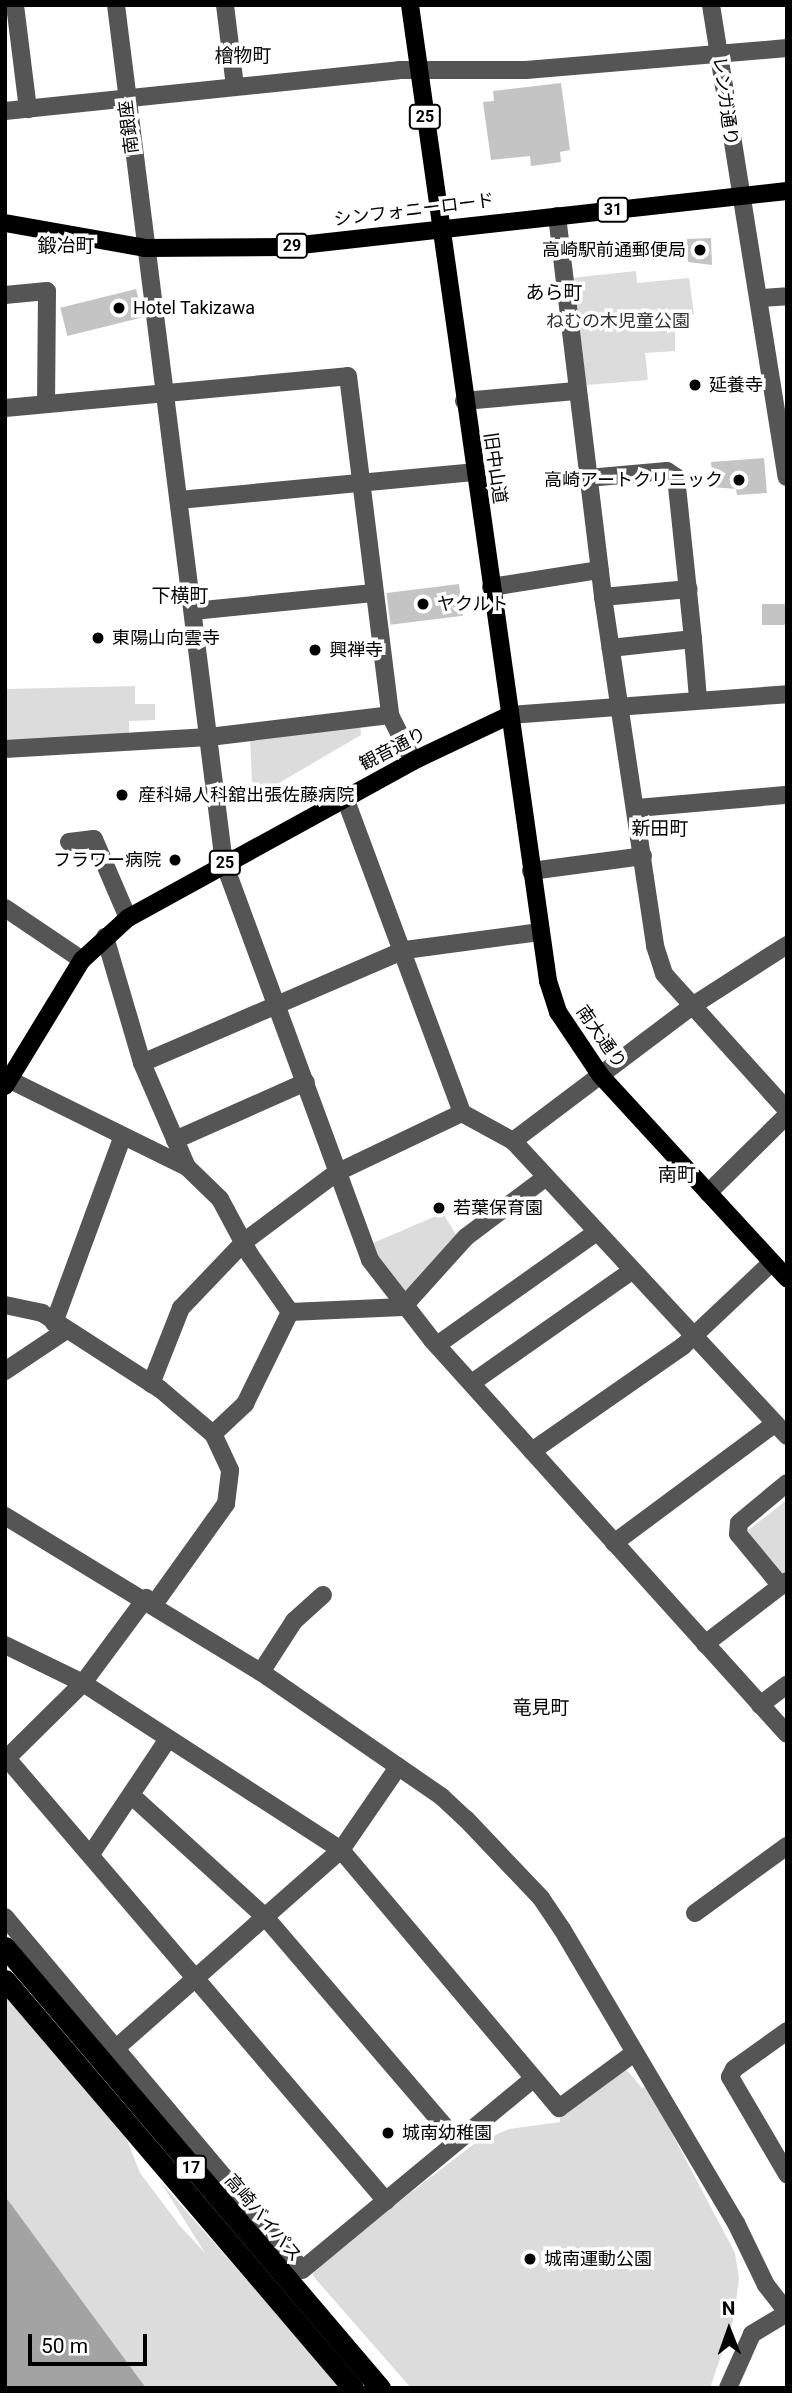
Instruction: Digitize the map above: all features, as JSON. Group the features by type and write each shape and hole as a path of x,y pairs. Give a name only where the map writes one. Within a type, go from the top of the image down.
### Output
{"highway":[{"name":"高崎バイパス","path":"5,1947 380,2388"},
{"name":"17","path":"5,1980 353,2388"}],"main road":[{"name":"25","path":"410,5 439,228"},
{"name":"シンフォニーロード","path":"5,223 145,248 283,247 787,191"},
{"name":"旧中山道","path":"439,228 510,715"},
{"name":"観音通り","path":"7,1083 82,960 128,918 413,761 510,715"},
{"name":"南大通り","path":"510,715 540,932 558,1012 601,1076 787,1278"}],"street":[{"path":"15,5 28,109"},
{"name":"南銀座","path":"116,5 224,863 279,1007 336,1173 370,1260 402,1307 473,1382 787,1734"},
{"path":"225,5 235,86"},
{"name":"レンガ通り","path":"711,5 741,196 761,298 787,477"},
{"path":"5,111 126,100 235,86 719,55 787,48"},
{"path":"557,216 587,478 655,946 664,974 787,1110"},
{"path":"5,295 47,291 46,404"},
{"path":"761,298 787,296"},
{"path":"5,408 164,391 348,376 390,715 413,761"},
{"path":"464,401 576,391"},
{"path":"587,478 667,471 676,477 698,699"},
{"path":"179,500 359,480 474,472"},
{"path":"491,587 600,570"},
{"path":"603,597 689,589"},
{"path":"193,611 373,593"},
{"path":"610,648 693,639"},
{"name":"観音通り","path":"510,715 619,704 787,694"},
{"path":"5,749 209,737 390,715"},
{"path":"637,808 787,795"},
{"path":"345,798 405,950 462,1114 513,1141 630,1272 780,1430 614,1543"},
{"path":"69,842 93,839 128,918"},
{"path":"531,871 643,856"},
{"path":"5,908 82,960"},
{"path":"142,1063 279,1007 405,950 540,932"},
{"path":"105,937 142,1063 187,1167"},
{"path":"513,1141 692,1006 787,945"},
{"path":"175,1140 306,1082"},
{"path":"7,1083 187,1167 220,1199 290,1312"},
{"path":"151,1384 181,1308 245,1241 336,1173 462,1114"},
{"path":"708,1193 787,1115"},
{"path":"5,1371 60,1327 122,1138"},
{"path":"290,1312 402,1307 466,1237 545,1178"},
{"path":"437,1345 595,1233"},
{"path":"532,1451 692,1335 772,1262"},
{"path":"473,1382 630,1272"},
{"path":"5,1305 42,1313 151,1384 213,1434 230,1470 226,1504 83,1683 6,1758 386,2201"},
{"path":"213,1434 245,1404 290,1312"},
{"path":"705,1644 784,1583 738,1534 739,1523 787,1483"},
{"path":"5,1516 150,1601 261,1672 442,1797 541,1898 736,2223 766,2286 787,2313 752,2334 728,2388"},
{"path":"261,1672 294,1622 323,1595"},
{"path":"5,1645 83,1683 341,1850 532,2080 559,2108 634,2053"},
{"path":"760,1705 787,1685"},
{"path":"91,1854 168,1739"},
{"path":"114,2050 341,1850 398,1767"},
{"path":"131,1795 266,1918 457,2141"},
{"path":"695,1913 787,1846"},
{"path":"5,1917 114,2050 302,2270 532,2080"},
{"path":"787,2031 734,2069 730,2077 787,2174"}],"green space":[{"name":"ねむの木児童公園","path":"636,271 637,283 689,278 694,314 675,316 675,351 645,353 648,380 587,385 580,378 571,278"},
{"path":"135,686 135,704 155,704 155,720 129,721 129,735 5,743 5,689"},
{"path":"360,724 361,735 262,793 252,781 250,737"},
{"path":"443,1213 459,1240 406,1297 381,1266 373,1243"},
{"path":"787,1500 787,1577 783,1580 747,1539 747,1531"},
{"path":"5,1988 127,2140 140,2173 180,2226 205,2253 160,2181 341,2388 146,2388 5,2196"},
{"name":"城南運動公園","path":"624,2067 642,2088 647,2086 735,2253 739,2278 734,2318 710,2388 411,2388 313,2276 315,2266 474,2144 509,2129 560,2122 560,2116"}],"shaded area":[{"path":"5,2196 146,2388 5,2388"}],"building":[{"path":"561,83 570,150 560,152 561,162 531,166 530,156 491,160 483,102 494,101 493,91"},
{"name":"高崎駅前通郵便局","path":"711,238 712,265 688,262 687,239"},
{"path":"136,289 143,317 67,336 60,308"},
{"name":"高崎アートクリニック","path":"764,458 767,493 737,495 736,489 713,487 711,462"},
{"name":"ヤクルト","path":"459,584 463,616 390,625 387,593"},
{"path":"762,604 787,604 787,625 762,625"}],"place":[{"name":"高崎駅前通郵便局","path":"700,250"},
{"name":"Hotel Takizawa","path":"119,308"},
{"name":"延養寺","path":"695,385"},
{"name":"高崎アートクリニック","path":"739,480"},
{"name":"ヤクルト","path":"423,604"},
{"name":"東陽山向雲寺","path":"98,638"},
{"name":"興禅寺","path":"315,650"},
{"name":"産科婦人科舘出張佐藤病院","path":"122,795"},
{"name":"フラワー病院","path":"175,860"},
{"name":"若葉保育園","path":"439,1208"},
{"name":"城南幼稚園","path":"388,2133"},
{"name":"城南運動公園","path":"530,2259"}],"district":[{"name":"檜物町","path":"243,56"},
{"name":"鍛冶町","path":"66,246"},
{"name":"あら町","path":"554,293"},
{"name":"下横町","path":"180,596"},
{"name":"新田町","path":"660,829"},
{"name":"南町","path":"677,1175"},
{"name":"竜見町","path":"541,1708"}]}
